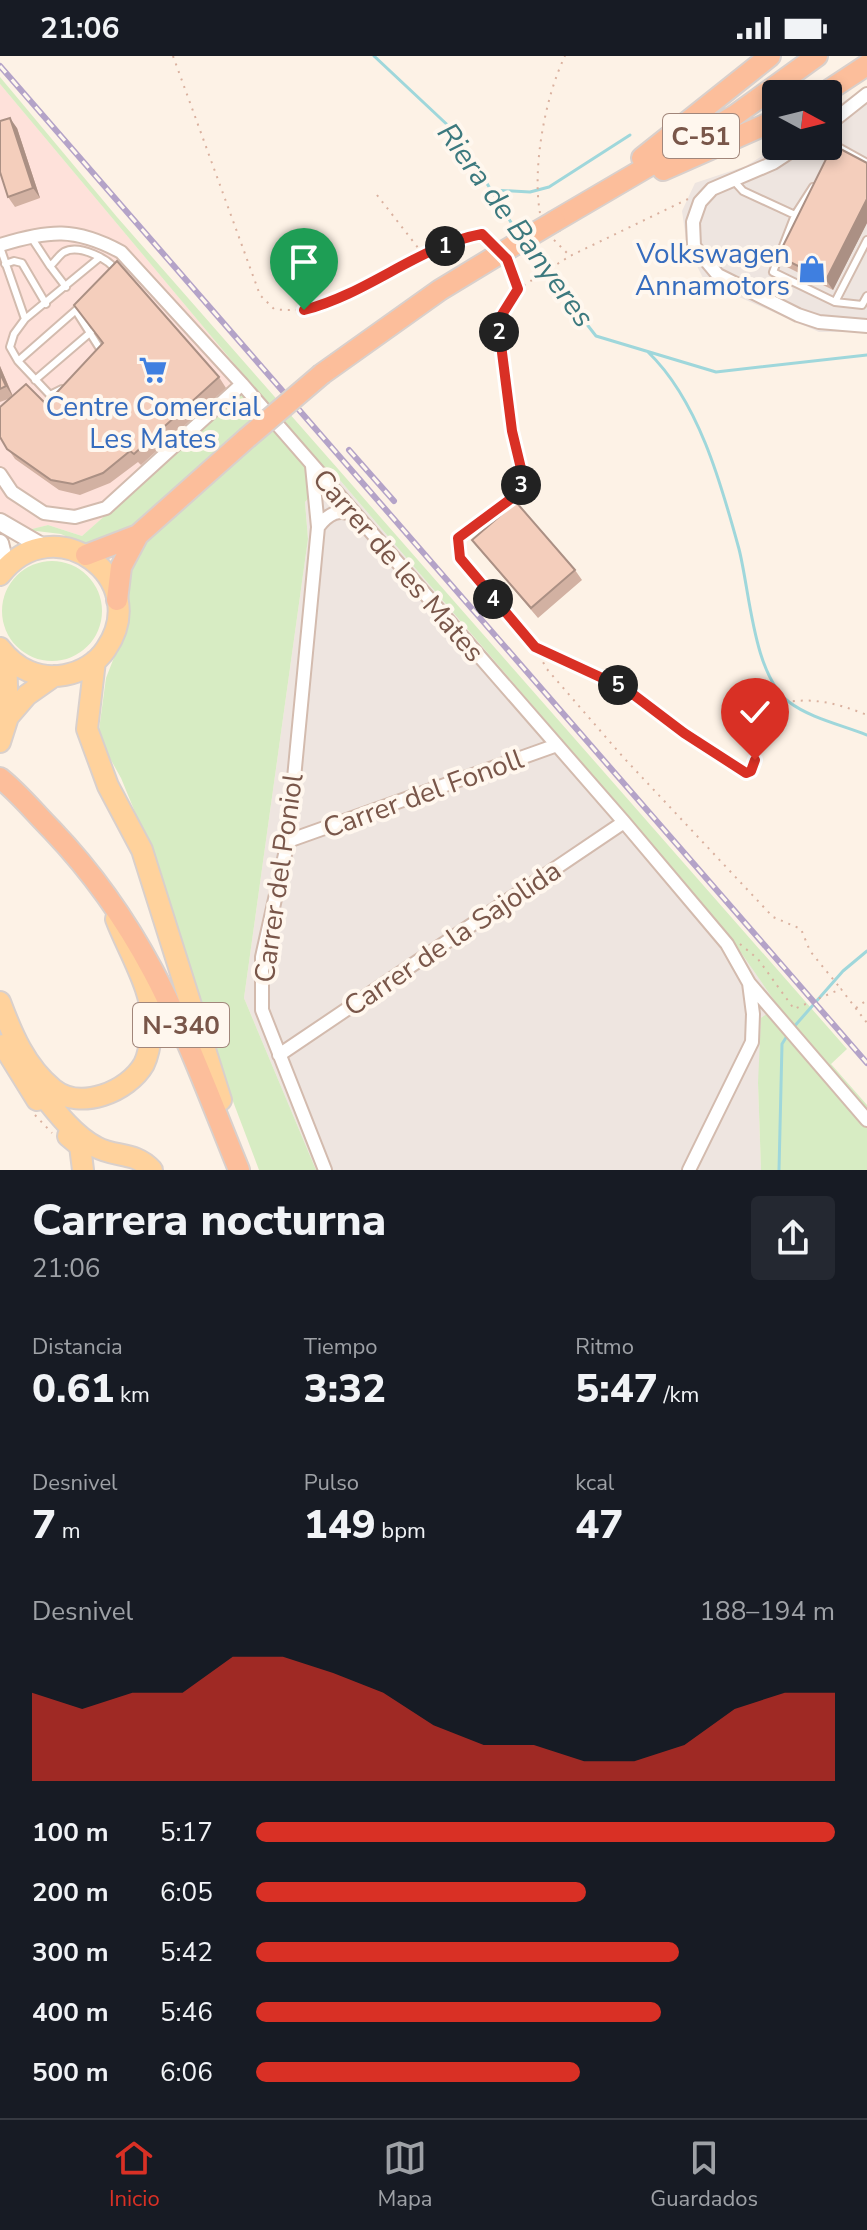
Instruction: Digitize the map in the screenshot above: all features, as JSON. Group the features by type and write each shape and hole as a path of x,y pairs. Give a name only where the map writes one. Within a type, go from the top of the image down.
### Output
{"highway":[{"name":"C-51","path":"579,207 770,56"},
{"name":"C-51","path":"117,600 121,567 138,535 322,374 440,290 734,116 817,56"},
{"path":"842,81 867,65"},
{"path":"579,207 762,126"},
{"name":"C-51","path":"86,555 138,535"},
{"name":"N-340","path":"4,782 104,889 162,984 239,1170"}],"main road":[{"path":"3,571 26,552 43,547 65,547 86,555 107,574 117,600 116,629 108,647 80,671 54,676 28,671 3,652"},
{"path":"0,742 8,717 3,652"},
{"path":"95,661 87,729 108,786 142,850 211,1074 248,1170"},
{"path":"8,717 27,695 54,676"},
{"path":"0,1002 19,1049 55,1091 86,1099 116,1091 143,1064 152,1027 143,984 104,889"},
{"path":"0,1021 13,1049 43,1095 86,1141 112,1153 140,1158 152,1170"},
{"path":"0,1037 30,1091 61,1131 80,1146 84,1170"},
{"path":"84,1170 101,1156 112,1153"}],"street":[{"path":"842,114 867,94"},
{"path":"773,160 709,193 693,222 694,246 718,275 798,315 819,322 867,326"},
{"name":"Carrer de les Mates","path":"0,246 54,231 95,238 121,252 242,384 624,822 727,944 749,983"},
{"path":"0,474 12,492 44,513 75,517 106,508 242,384"},
{"name":"Carrer del Poniol","path":"311,465 318,527 288,841 262,957 262,1010 325,1170"},
{"name":"Carrer del Poniol","path":"318,527 336,492"},
{"path":"318,527 329,514 342,511 364,523"},
{"path":"0,522 43,547"},
{"path":"0,543 3,571"},
{"name":"Carrer del Fonoll","path":"288,841 557,745"},
{"name":"Carrer de la Sajolida","path":"279,1055 624,822"},
{"path":"749,983 867,1120"},
{"path":"689,1170 752,1042 753,1014 749,983"}],"lane":[{"path":"842,149 867,163"},
{"path":"734,181 743,191 795,215"},
{"path":"816,181 795,215 773,272 835,302 862,305 867,296"},
{"path":"31,237 66,287"},
{"path":"835,302 867,240"},
{"path":"0,246 25,319"},
{"path":"50,266 61,253 72,249 99,258 117,271 106,284"},
{"path":"68,384 50,395 18,361 10,347 14,334 25,319 99,258"},
{"path":"5,264 14,261 22,263 46,304"},
{"path":"18,361 86,302"},
{"path":"76,311 99,343 102,356"},
{"path":"35,380 91,332"}],"path":[{"path":"173,56 260,295 274,309 304,310 329,304 367,288 429,253 482,234 498,253 518,289"},
{"path":"539,195 550,88 565,56"},
{"path":"709,193 675,203 570,256 540,278 518,289 498,321 512,431 524,481 512,498 458,538 460,558 535,647 546,668 716,858 773,917 801,929 810,951 867,1023"},
{"path":"377,195 419,249 429,253"},
{"path":"535,647 626,689 684,733 746,773 751,771 763,722 771,706 801,699 839,704 867,715"},
{"path":"727,944 744,944 794,1009 841,989"},
{"path":"855,1008 867,1000"}],"shaded area":[{"path":"0,84 252,385 82,536 48,525 7,536 0,531"},
{"path":"867,86 867,332 819,332 705,282 687,246 682,211 695,183 746,166 762,156 762,160 842,160 842,103"},
{"path":"333,472 728,934 779,1007 758,1083 761,1170 316,1170 244,998 308,539 305,502"}],"green space":[{"path":"0,77 117,217 847,1049 831,1064 867,1105 867,1170 761,1170 758,1083 761,1018 778,1006 728,934 333,472 305,502 308,539 244,998 316,1170 259,1170 209,1038 160,873 121,778 98,737 106,678 129,619 127,596 113,557 61,534 28,530 48,525 82,536 252,385 0,84"},
{"path":"52,561 80,569 94,583 102,611 94,639 80,653 52,661 24,653 10,639 2,611 10,583 24,569"}],"building":[{"path":"10,118 33,188 8,197 0,172 0,121"},
{"path":"842,150 867,163 867,199 826,280 778,256 826,160 842,160"},
{"name":"Centre Comercial Les Mates","path":"117,261 219,377 134,454 130,451 103,473 73,484 51,480 7,449 0,437 0,407 26,384 46,404 103,343 74,305"},
{"path":"0,373 6,386 0,389"},
{"path":"516,502 575,570 531,608 472,540"}],"waterway":[{"name":"Riera de Banyeres","path":"374,56 455,132 517,232"},
{"path":"491,190 530,192 549,187 630,135"},
{"name":"Riera de Banyeres","path":"525,245 596,336 716,372 867,355"},
{"path":"648,352 681,394 706,444 739,549 760,653 777,689 789,702 807,712 867,735"},
{"path":"792,1029 843,971 867,951"},
{"path":"779,1170 782,1044 787,1036"}],"railway":[{"path":"0,66 867,1063"},
{"path":"349,450 394,501"}],"place":[{"name":"Volkswagen Annamotors","path":"812,269"},
{"name":"Centre Comercial Les Mates","path":"153,370"}],"route":[{"path":"304,310 329,304 367,288 413,259 482,234 507,259 518,289 498,321 512,431 524,481 512,498 458,538 460,558 535,647 626,689 684,733 746,773 751,771 755,760"}]}
